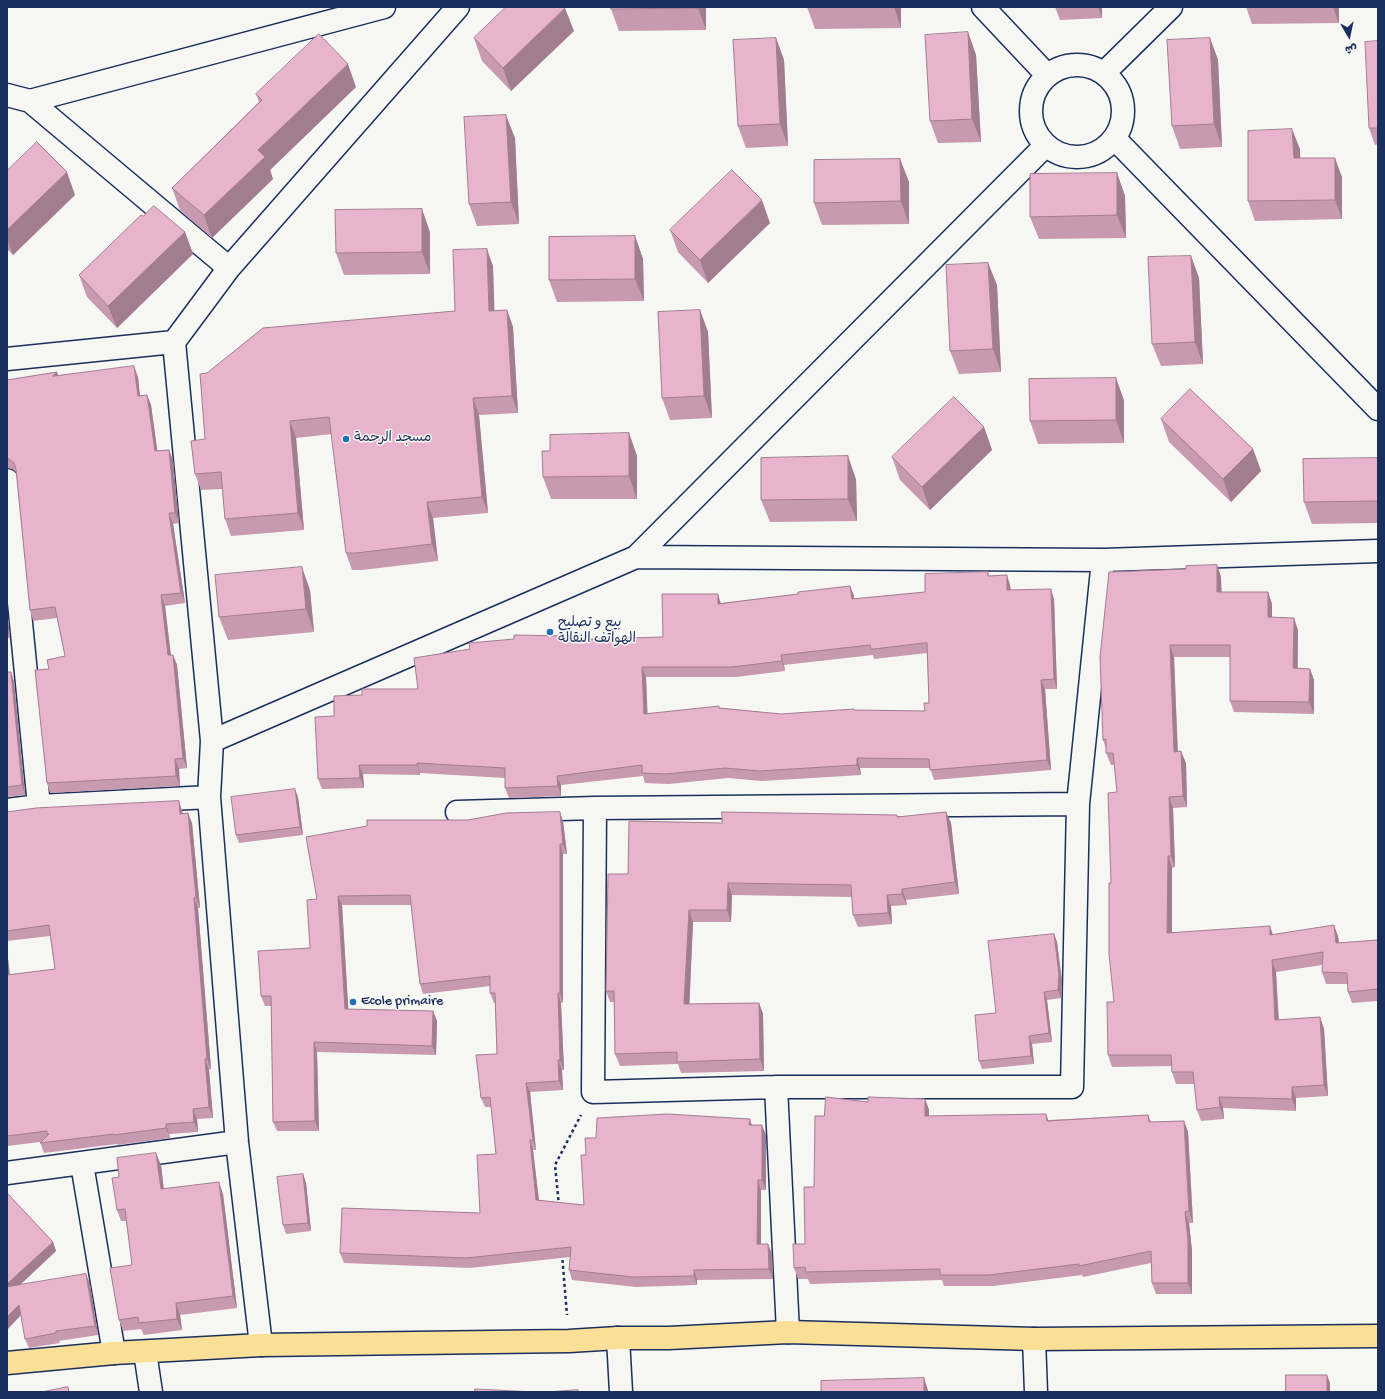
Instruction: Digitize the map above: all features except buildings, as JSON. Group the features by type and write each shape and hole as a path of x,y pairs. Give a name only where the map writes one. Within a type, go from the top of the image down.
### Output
{"main road":[{"path":"7,1363 114,1353 261,1345 569,1341 788,1332 1034,1339 1378,1336"}],"street":[{"path":"30,101 384,7"},
{"path":"261,1345 237,1142 209,797 212,741 174,342 229,268 458,7"},
{"path":"983,7 1047,75"},
{"path":"1104,73 1168,8"},
{"path":"1076,64 1091,66 1104,73 1115,84 1122,96 1124,111 1122,125 1115,139 1105,149 1090,156 1082,157 1059,154 1046,146 1036,133 1031,118 1031,102 1037,88 1047,75 1061,67 1076,64"},
{"path":"7,95 30,101 229,268"},
{"path":"1115,139 1377,404"},
{"path":"212,741 636,557 1046,146"},
{"path":"7,359 174,342"},
{"path":"7,480 15,648 39,806"},
{"path":"636,557 1103,560 1378,550"},
{"path":"595,808 593,1092 776,1087 1072,1087 1078,804 1103,560"},
{"path":"7,810 39,806 209,797"},
{"path":"457,812 595,808 1078,804"},
{"path":"776,1087 788,1332"},
{"path":"7,1173 237,1142"},
{"path":"82,1164 114,1353"},
{"path":"618,1338 621,1392"},
{"path":"1034,1339 1036,1392"},
{"path":"145,1352 151,1392"}],"path":[{"path":"559,1211 556,1164 593,1092"},
{"path":"562,1249 569,1341"}],"place":[{"name":"مسجد الرحمة","path":"346,439"},
{"name":"بيع و تصليح الهواتف النقالة","path":"550,632"},
{"name":"Ecole primaire","path":"353,1002"}]}
